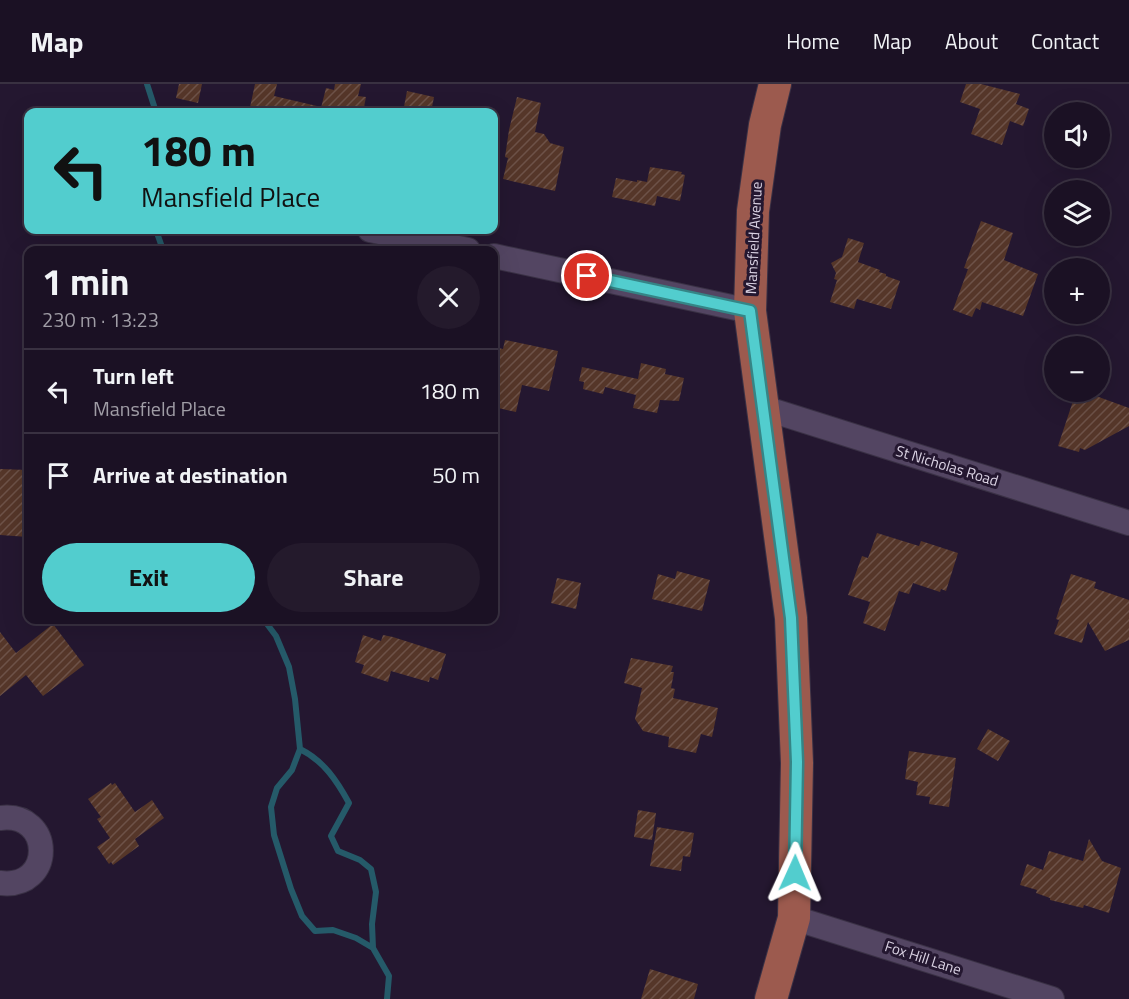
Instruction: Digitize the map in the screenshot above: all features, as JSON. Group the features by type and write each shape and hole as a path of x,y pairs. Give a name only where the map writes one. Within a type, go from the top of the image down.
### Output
{"main road":[{"name":"Mansfield Avenue","path":"771,999 794,918 797,762 791,618 750,311 753,211 765,125 775,84"}],"street":[{"path":"384,234 426,246"},
{"path":"498,257 750,311"},
{"name":"St Nicholas Road","path":"764,408 1129,524"},
{"path":"0,818 20,819 30,825 41,844 41,855 32,875 12,884 0,884"},
{"name":"Fox Hill Lane","path":"794,918 1052,999"}],"building":[{"path":"179,84 202,84 198,103 176,98"},
{"path":"255,84 277,84 274,96 317,106 317,108 250,108"},
{"path":"335,84 361,84 358,96 366,97 364,108 321,108 326,88 334,90"},
{"path":"966,84 981,84 1020,94 1016,104 1029,109 1023,126 1010,121 1002,145 971,134 980,109 960,102"},
{"path":"407,91 434,97 432,108 404,108"},
{"path":"517,97 541,103 535,132 544,134 550,143 564,147 555,191 503,179 508,158 505,157 509,130"},
{"path":"650,167 682,172 681,174 685,175 680,201 657,196 655,206 612,197 616,178 647,182"},
{"path":"981,221 1013,233 1004,260 1038,274 1023,316 982,302 980,310 976,308 972,317 953,310 968,269 964,268"},
{"path":"848,238 864,243 858,262 900,281 891,309 857,299 854,309 830,302 837,280 834,279 836,273 831,263 842,257"},
{"path":"505,340 558,351 549,391 522,385 516,412 498,408 498,348 503,349"},
{"path":"641,363 666,369 665,374 684,378 679,401 660,400 657,413 633,408 636,395 605,387 603,394 583,389 584,382 579,381 582,367 638,379"},
{"path":"1110,401 1129,408 1129,426 1085,450 1080,448 1079,452 1058,446 1073,402"},
{"path":"0,469 24,470 24,537 0,535"},
{"path":"877,533 919,546 921,541 958,553 946,591 941,589 940,592 913,583 909,594 899,591 885,631 863,623 870,602 848,595 862,556 868,558"},
{"path":"677,571 710,580 702,611 652,599 658,574 675,579"},
{"path":"1071,574 1096,582 1094,588 1129,600 1129,640 1105,651 1088,622 1082,643 1054,634 1059,620 1056,619"},
{"path":"557,578 581,583 576,609 551,603"},
{"path":"53,624 84,665 43,696 26,675 0,696 0,632 16,653"},
{"path":"363,635 381,641 383,635 393,637 446,654 438,680 430,677 429,682 391,671 388,682 361,673 364,665 355,662"},
{"path":"631,658 673,666 671,688 675,689 673,698 718,708 712,737 701,734 696,753 668,747 669,737 643,731 635,719 642,688 624,683"},
{"path":"988,729 1010,741 998,761 977,749"},
{"path":"909,751 956,758 949,807 929,804 930,797 916,795 918,782 905,779"},
{"path":"111,783 112,785 115,783 135,812 152,800 164,818 135,839 139,846 113,865 111,862 109,864 97,847 110,838 97,819 101,817 88,799"},
{"path":"638,810 656,813 652,840 634,837"},
{"path":"657,827 694,833 690,857 683,856 681,871 650,866"},
{"path":"1089,839 1102,861 1121,868 1109,913 1084,905 1083,908 1050,900 1036,893 1037,890 1020,885 1027,864 1043,870 1049,851 1083,861"},
{"path":"650,969 698,984 694,999 641,999"}],"waterway":[{"path":"147,84 155,108"},
{"path":"157,234 162,246"},
{"path":"267,624 276,636 289,667 300,749 292,770 277,788 271,807 274,835 291,889 302,916 315,931 333,930 356,938 373,948 389,976 387,999"},
{"path":"300,749 316,759 329,772 349,803 331,836 338,851 360,860 371,869 376,892 372,924 373,948"}],"route":[{"path":"587,276 750,311 791,618 797,762 795,873"}]}
